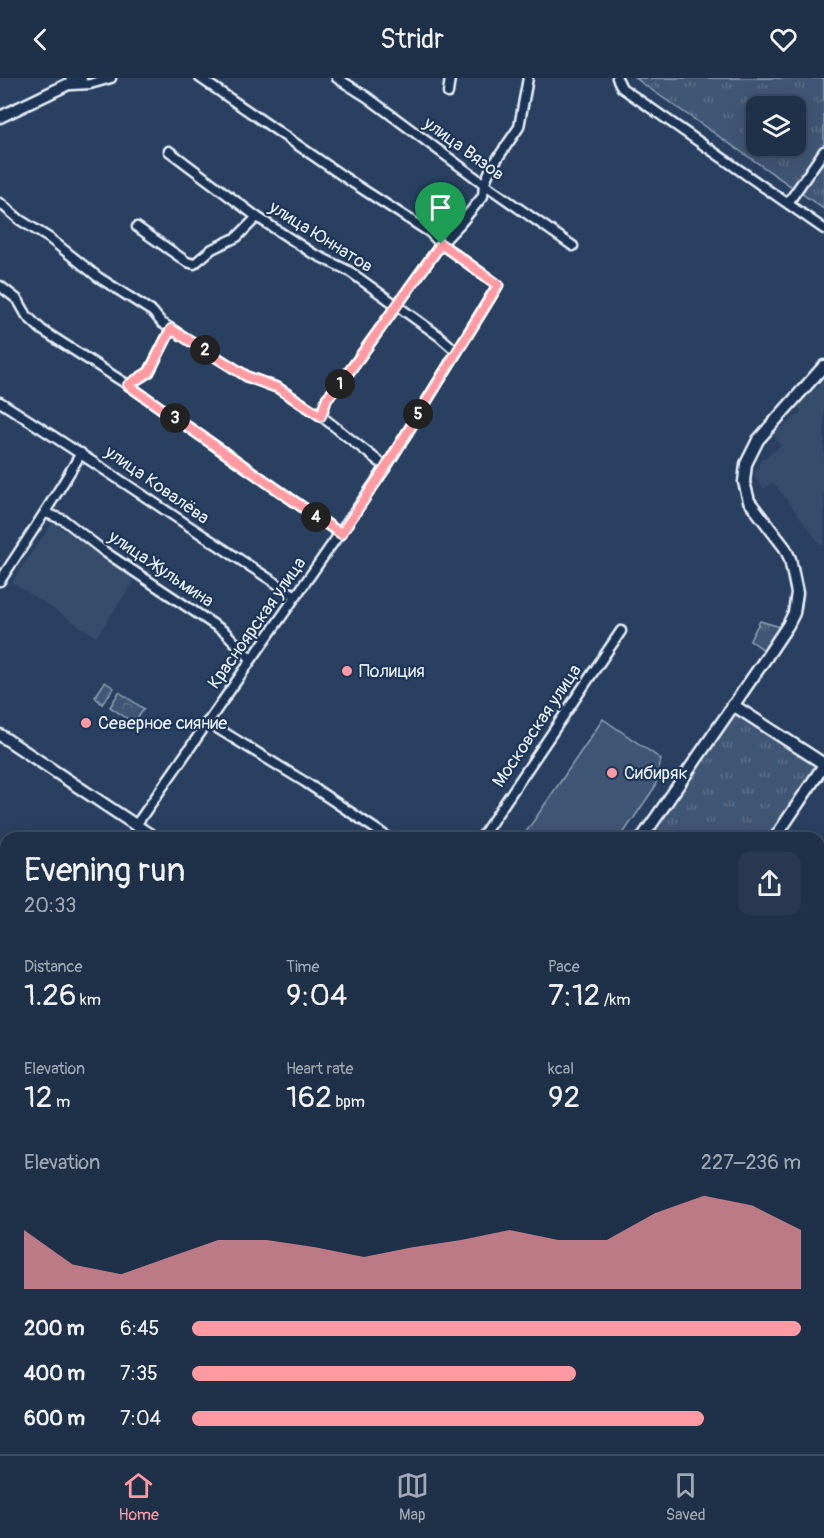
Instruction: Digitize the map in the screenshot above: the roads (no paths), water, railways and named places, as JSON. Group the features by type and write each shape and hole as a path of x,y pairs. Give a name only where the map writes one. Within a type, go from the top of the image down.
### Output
{"main road":[{"path":"0,117 81,78"},
{"path":"646,832 789,625 796,604 794,573 785,548 749,501 745,491 746,464 758,440 824,366"},
{"path":"734,705 824,765 779,832"},
{"path":"0,735 146,832"}],"street":[{"path":"68,85 90,84 111,78"},
{"path":"200,78 353,183 429,231 441,244"},
{"name":"улица Вязов","path":"337,78 367,97 484,184 573,246"},
{"path":"448,93 450,78"},
{"path":"321,416 327,398 341,383 441,244 483,196 484,184 491,168 519,127 528,78"},
{"path":"617,78 622,88 824,229"},
{"path":"788,203 824,151"},
{"name":"улица Юннатов","path":"169,152 257,217 312,253 349,271 439,336 456,351"},
{"path":"0,203 98,277 153,312 162,323 248,377 278,388 321,416 386,467"},
{"path":"137,227 187,262 194,264 201,261 212,249 237,237 257,217"},
{"name":"Красноярская улица","path":"136,825 386,467 498,285 441,244"},
{"path":"0,286 18,300 27,316 42,330 128,385 341,534"},
{"path":"128,385 149,372 171,329"},
{"name":"улица Ковалёва","path":"0,402 296,596"},
{"path":"0,580 46,513 81,453"},
{"name":"улица Жульмина","path":"46,513 64,520 105,552 225,632 251,659"},
{"name":"Московская улица","path":"485,832 621,631"},
{"path":"207,722 380,832"}],"place":[{"name":"Полиция","path":"347,671"},
{"name":"Северное сияние","path":"86,723"},
{"name":"Сибиряк","path":"612,773"}]}
